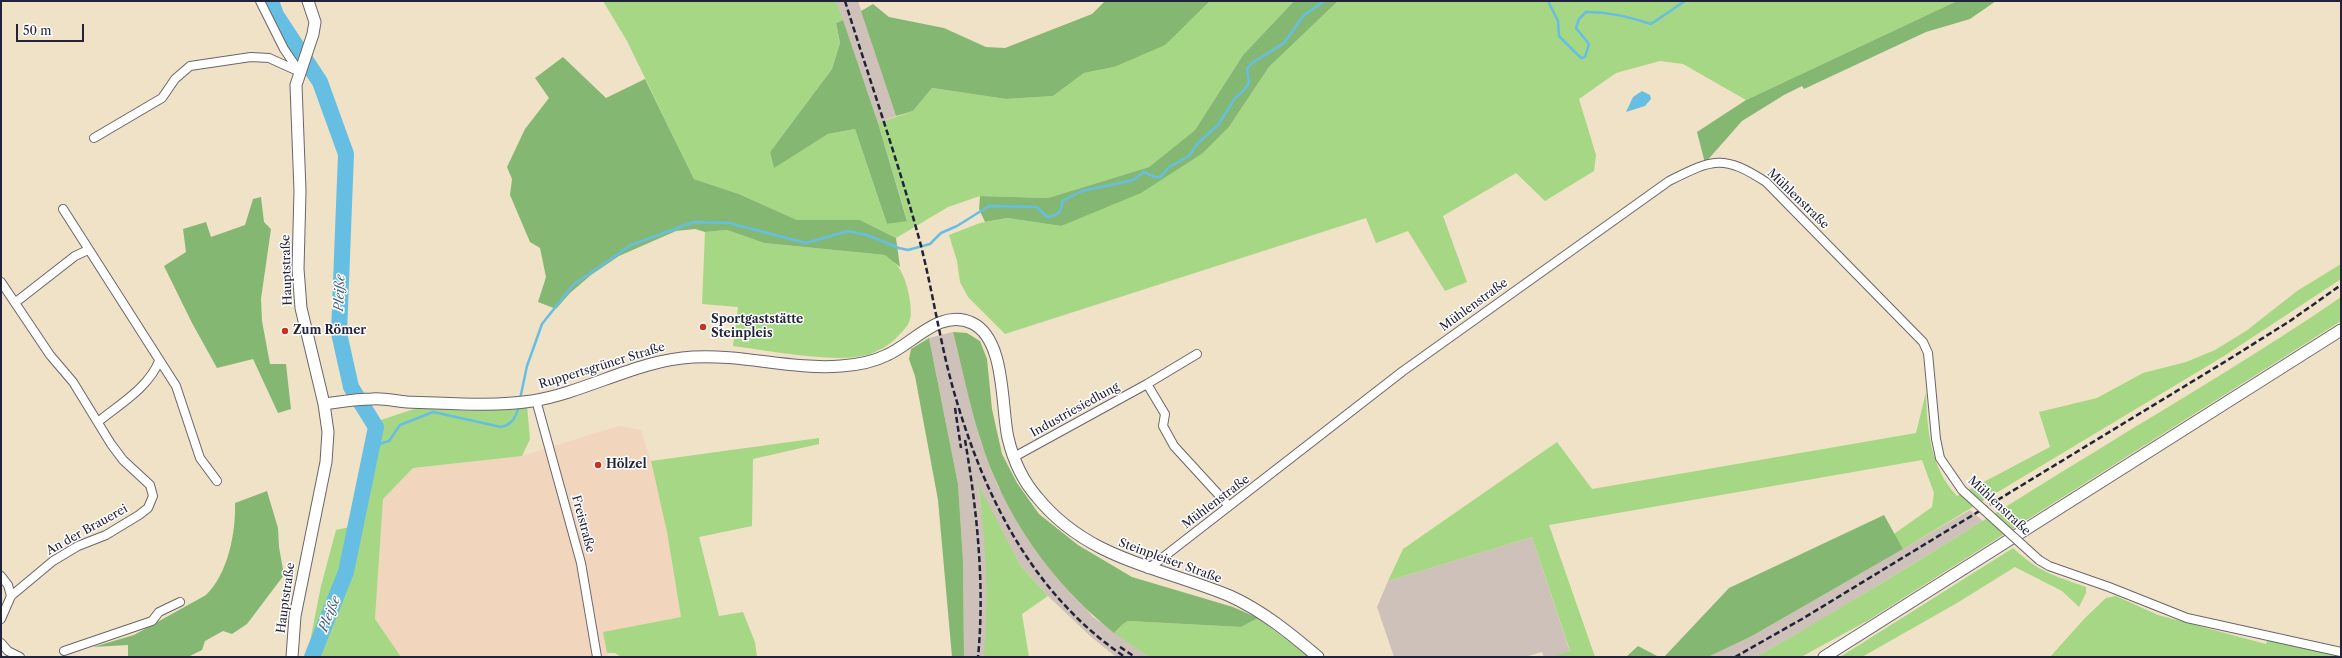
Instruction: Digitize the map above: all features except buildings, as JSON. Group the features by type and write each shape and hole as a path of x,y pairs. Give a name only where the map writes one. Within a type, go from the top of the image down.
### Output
{"main road":[{"name":"Hauptstraße","path":"292,657 297,602 326,462 328,432 324,404 301,308 298,269 300,191 296,85 310,49 315,22 308,1"},
{"name":"Ruppertsgrüner Straße","path":"324,404 375,398 469,405 532,401 551,397 673,358 696,356 732,357 797,365 836,367 857,365 890,354 927,328 949,320"},
{"name":"Steinpleiser Straße","path":"949,320 969,322 978,326 994,346 1005,423 1014,457 1030,487 1055,518 1084,538 1116,556 1148,569 1229,596 1255,609 1283,628 1318,657"},
{"path":"1824,657 2341,330"}],"street":[{"path":"260,1 284,49 301,70"},
{"path":"94,138 162,98 176,79 190,66 251,57 269,58 301,70"},
{"name":"Mühlenstraße","path":"1148,569 1403,371 1669,181 1704,163 1724,162 1743,167 1766,182 1923,342 1928,353 1936,439 1940,458 1962,490 2039,560 2049,566 2109,587 2187,618 2341,652"},
{"path":"63,209 76,227 88,250 176,386 200,458 217,481"},
{"path":"16,302 75,256 88,250"},
{"name":"An der Brauerei","path":"1,282 50,354 73,382 99,421 111,444 123,460 150,485 153,496 148,508 106,535 78,546 53,561 11,596 1,619"},
{"name":"Industriesiedlung","path":"1014,457 1147,384 1197,354"},
{"path":"99,421 137,391 155,371 159,360"},
{"path":"1147,384 1165,414 1163,426 1174,446 1229,506"},
{"name":"Freistraße","path":"532,401 581,563 597,657"},
{"path":"1,576 8,585 11,596"},
{"path":"64,651 72,653 152,622 159,612 180,602"},
{"path":"1,644 8,651 20,657"}],"shaded area":[{"path":"836,1 858,1 896,116 878,123"},
{"path":"953,332 980,439 998,487 1092,616 1149,657 1116,657 1090,636 1048,596 1020,565 978,486 986,545 988,607 985,657 964,657 963,560 958,484 929,338"},
{"path":"619,426 641,430 651,461 667,532 681,617 603,632 608,657 401,657 375,619 383,499 413,468 522,456"},
{"path":"1970,510 1983,521 1821,620 1756,657 1708,657 1752,636"},
{"path":"1532,537 1570,652 1551,657 1544,657 1542,652 1525,657 1394,657 1377,607 1388,581"}],"green space":[{"path":"603,1 836,1 843,20 836,23 840,43 832,69 770,152 774,167 828,134 855,129 887,224 907,220 878,123 913,111 932,88 1006,99 1053,96 1084,73 1114,67 1188,22 1210,1 1294,1 1243,55 1195,130 1149,167 1048,198 980,196 948,207 896,238 860,220 797,220 739,194 694,179 627,41"},
{"path":"1105,1 1210,1 1165,45 1114,67 1084,73 1053,96 1006,99 932,88 913,111 896,116 861,11 873,4 889,17 944,28 986,47 1005,48 1092,14"},
{"path":"1294,1 1338,1 1269,67 1229,127 1203,153 1141,193 1061,226 1007,218 985,222 979,209 980,196 1048,198 1149,167 1195,130 1243,55"},
{"path":"1338,1 1957,1 1746,100 1683,64 1660,61 1616,73 1579,99 1596,155 1594,171 1545,201 1516,173 1443,216 1467,282 1445,291 1408,231 1376,243 1366,218 1005,334 968,297 960,282 957,261 949,235 980,223 1007,218 1061,226 1203,153 1229,127 1269,67"},
{"path":"1957,1 1996,1 1970,19 1926,32 1804,89 1802,86 1784,95 1742,121 1705,163 1697,132 1746,100"},
{"path":"843,20 878,123 907,221 887,224 855,129 828,134 774,168 770,152 832,69 840,43 836,23"},
{"path":"563,57 606,98 645,79 694,179 739,194 797,220 860,220 896,238 900,267 885,255 764,243 727,230 705,232 695,229 676,231 619,256 591,275 570,293 556,309 538,302 546,277 540,248 530,242 510,195 512,179 507,167 525,129 549,98 535,78"},
{"path":"261,197 264,222 271,229 261,299 262,321 270,364 286,364 291,409 278,413 253,359 217,368 192,323 164,266 186,252 183,229 206,222 211,237 245,225 253,199"},
{"path":"727,230 764,243 885,255 900,269 909,294 911,316 906,328 895,339 876,352 854,357 820,357 733,346 738,307 702,304 705,232"},
{"path":"2341,264 2341,279 2224,356 1903,549 1894,534 1932,507 1934,493 1922,460 1549,525 1595,657 1551,657 1570,651 1532,537 1388,581 1403,549 1557,442 1592,489 1916,433 1926,392 1927,420 1932,447 1941,473 1957,496 2050,447 2039,412 2097,398 2143,373 2186,362 2215,350 2246,331 2297,291"},
{"path":"2341,297 2341,321 1867,621 1801,657 1756,657 1886,580 2222,374"},
{"path":"953,332 967,333 980,341 987,359 992,409 1002,454 1017,483 1039,514 1078,545 1132,577 1233,607 1258,618 1241,627 1128,621 1114,633 1091,613 1070,592 1032,546 1016,521 1002,494 990,467 980,438"},
{"path":"929,338 958,484 963,560 964,657 952,657 938,500 915,376 909,359 911,349"},
{"path":"527,405 530,439 522,456 413,468 383,499 375,619 401,657 307,657 321,586 336,530 353,526 381,420 420,407 469,411"},
{"path":"819,438 819,444 753,459 752,526 699,537 719,616 743,612 755,642 757,657 621,657 615,653 607,653 603,632 681,617 667,532 651,461"},
{"path":"978,484 1020,565 1048,596 1022,614 1029,657 984,657 986,634 986,570"},
{"path":"267,491 278,528 279,547 284,575 247,624 232,634 223,631 205,641 202,650 188,657 128,657 128,645 93,647 134,635 206,595 220,576 229,552 234,527 235,503"},
{"path":"1884,515 1903,549 1752,636 1708,657 1664,657 1729,588"},
{"path":"2013,548 2039,568 2086,587 2086,593 2079,607 2062,591 2015,567 1957,603 1862,657 1840,657"},
{"path":"2116,596 2158,615 2266,644 2270,632 2341,654 2341,657 2050,657 2085,618 2106,598"},
{"path":"1258,618 1309,657 1149,657 1114,633 1128,621 1241,627"},
{"path":"1638,646 1659,657 1626,657"}],"water":[{"path":"1642,91 1650,95 1651,99 1645,106 1626,112 1633,97"}],"waterway":[{"name":"Pleiße","path":"271,1 276,15 320,82 346,154 339,333 351,387 376,427 346,572 312,657"},
{"path":"520,399 527,366 542,324 573,285 631,245 694,222 729,223 806,243 848,231 867,235 899,248 908,250 930,244 941,233 957,226 989,206 1037,207 1047,217 1054,216 1059,213 1062,201 1082,191 1133,180 1144,172 1155,177 1160,177 1169,167 1189,156 1197,144 1218,125 1235,98 1249,83 1247,69 1252,63 1284,43 1303,16 1324,1"},
{"path":"1548,1 1558,21 1559,36 1581,58 1585,57 1589,44 1576,28 1579,19 1586,12 1619,15 1651,24 1685,1"},
{"path":"373,446 389,441 400,425 433,412 501,427 513,420 519,406"}],"railway":[{"path":"845,1 893,151 920,242 954,392 966,431 980,468 997,505 1016,540 1038,573 1063,604 1092,632 1125,657"},
{"path":"1735,657 1802,619 2231,358 2290,321 2341,285"},
{"path":"955,408 961,448"},
{"path":"965,440 979,548 981,603 978,657"},
{"path":"1120,647 1135,657"}],"place":[{"name":"Sportgaststätte Steinpleis","path":"703,327"},
{"name":"Zum Römer","path":"285,331"},
{"name":"Hölzel","path":"598,465"}]}
